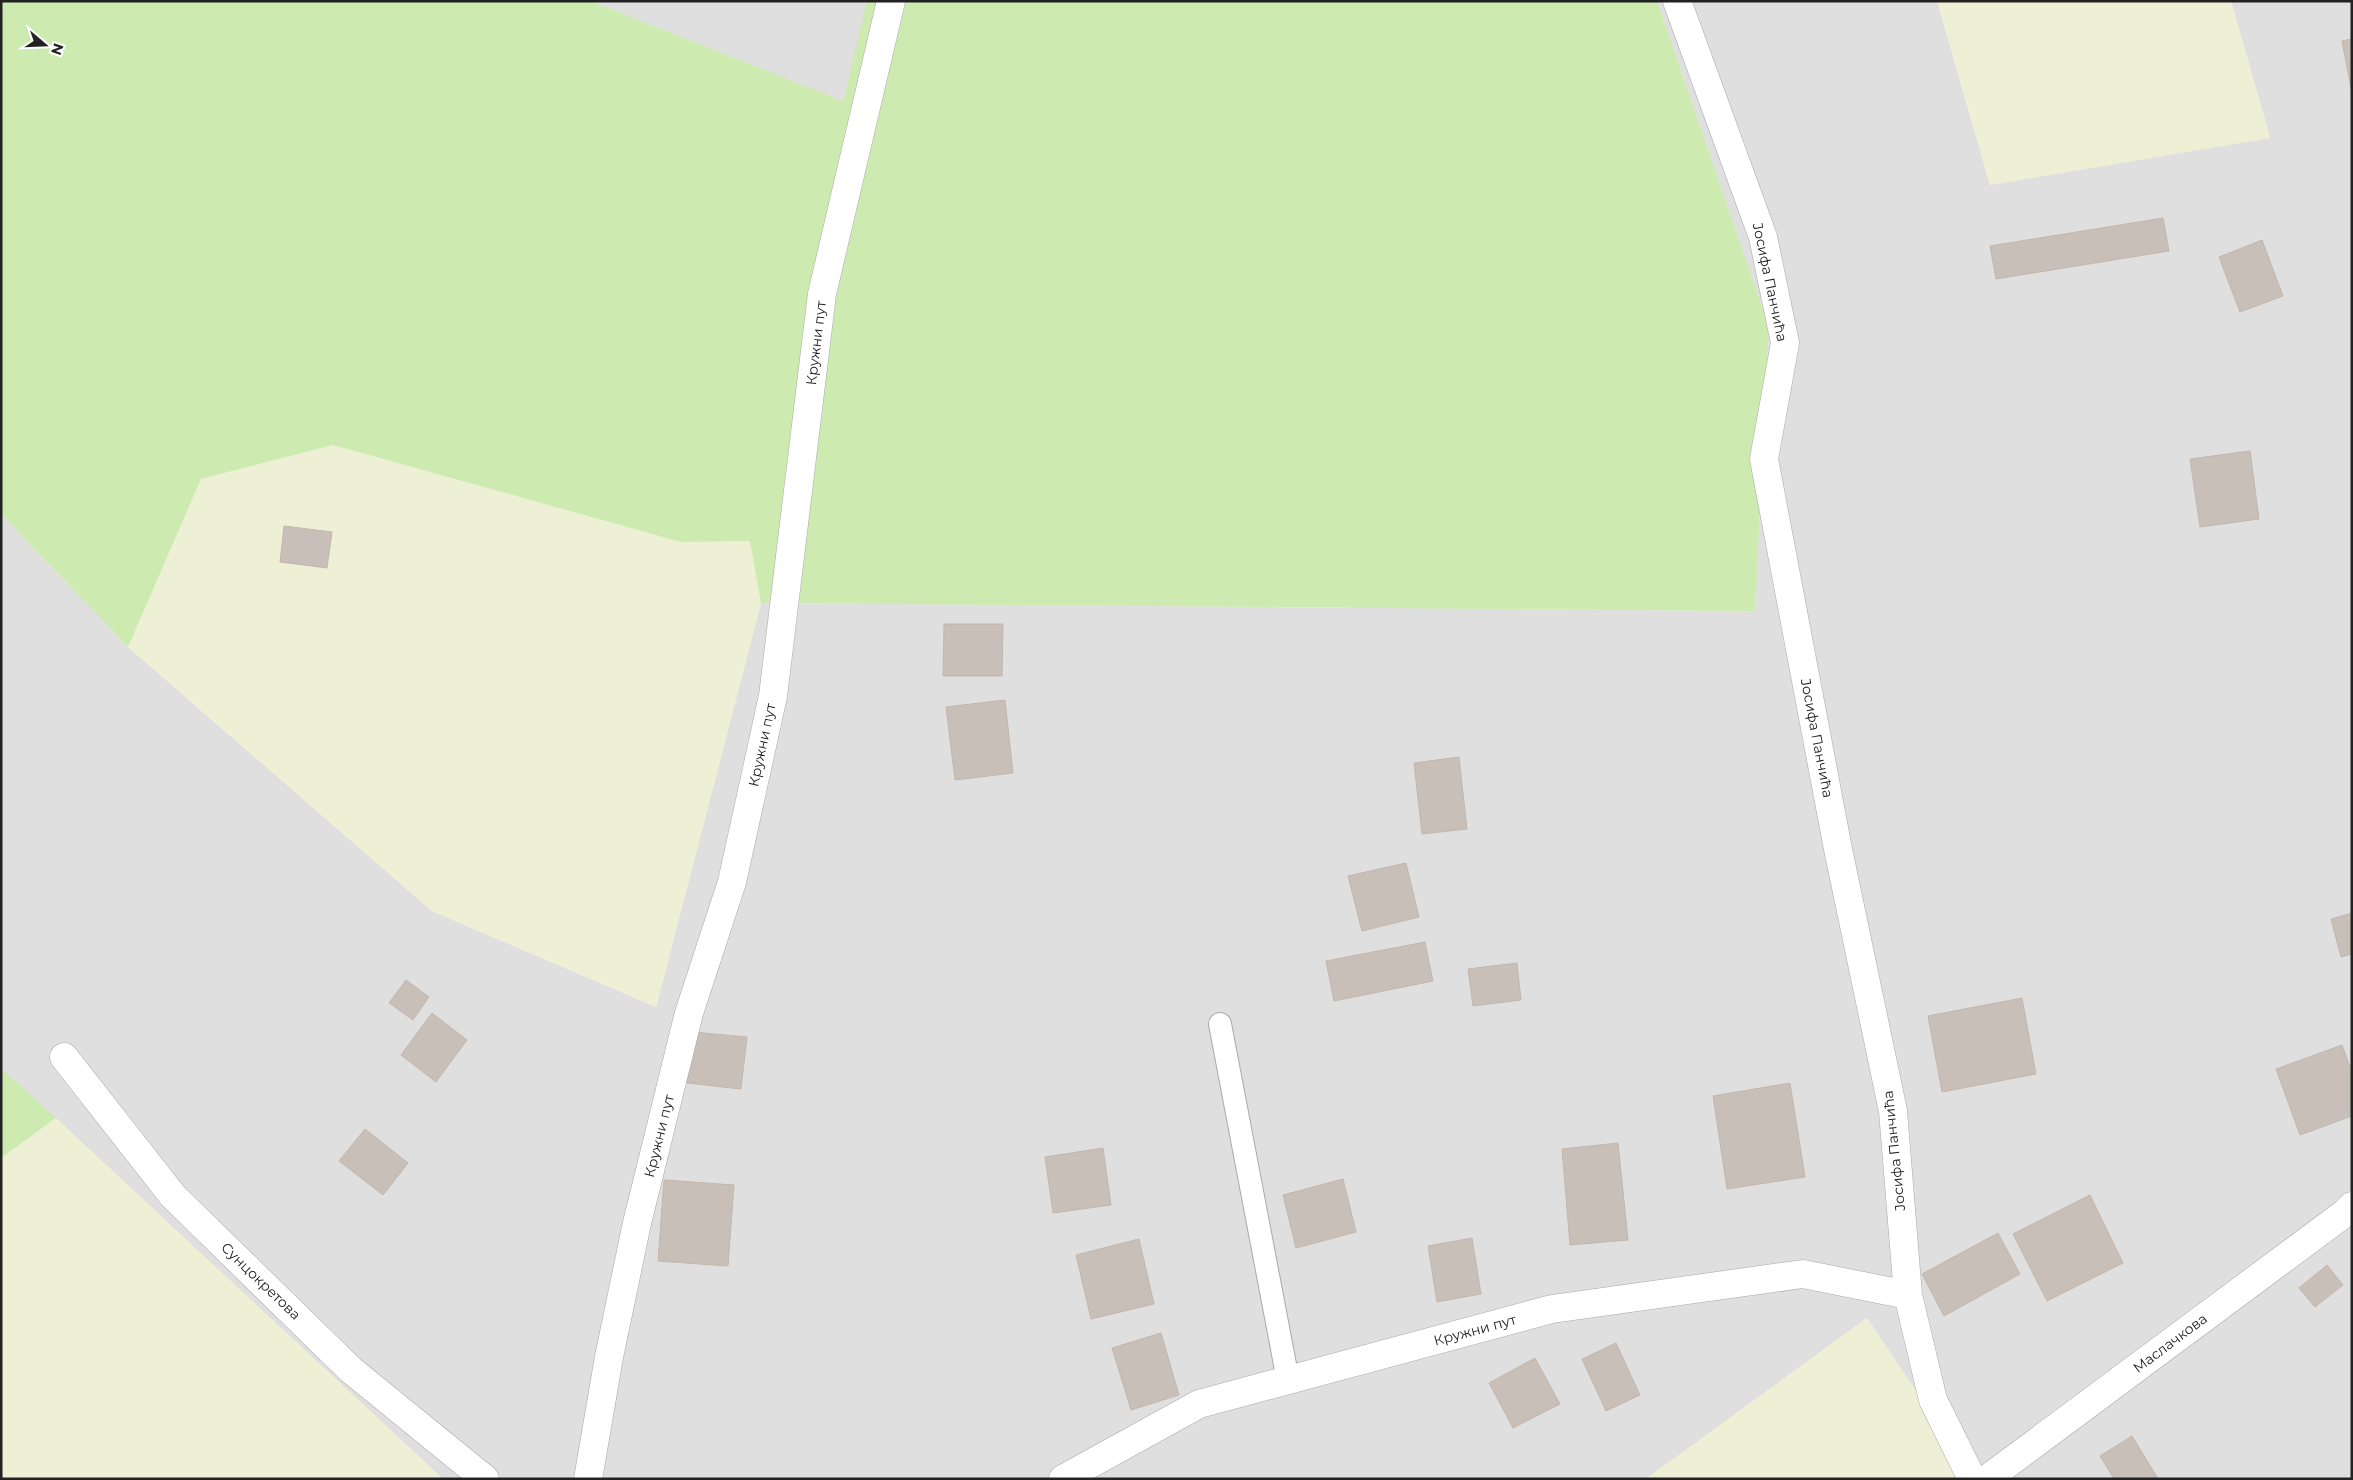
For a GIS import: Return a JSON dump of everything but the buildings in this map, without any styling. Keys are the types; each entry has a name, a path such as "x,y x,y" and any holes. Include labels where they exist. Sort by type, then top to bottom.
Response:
{"street":[{"name":"Кружни пут","path":"588,1479 609,1357 637,1223 689,1013 732,882 773,696 822,294 891,1"},
{"name":"Јосифа Панчића","path":"1677,1 1763,237 1785,343 1764,459 1838,849 1892,1111 1908,1295 1933,1400 1972,1479"},
{"name":"Сунцокретова","path":"64,1057 173,1196 351,1370 485,1479"},
{"name":"Маслачкова","path":"1987,1479 2345,1214 2352,1206"},
{"name":"Кружни пут","path":"1063,1479 1200,1404 1552,1309 1803,1274 1908,1295"}],"lane":[{"path":"1220,1024 1288,1380"}],"shaded area":[{"path":"591,1 867,1 844,102"},
{"path":"1657,1 1937,1 1990,185 2270,137 2231,1 2352,1 2352,1479 1975,1479 1867,1318 1646,1479 443,1479 1,1068 1,514 128,647 432,911 656,1007 761,603 1755,611 1769,327"}],"green space":[{"path":"1,1 591,1 843,101 867,1 1657,1 1769,327 1755,611 761,603 750,541 681,542 333,445 201,479 128,647 1,514"},
{"path":"1937,1 2231,1 2270,138 1990,185"},
{"path":"333,445 681,542 751,541 761,603 656,1007 432,911 128,647 201,479"},
{"path":"1,1068 56,1118 1,1158"},
{"path":"56,1118 443,1479 1,1479 1,1158"},
{"path":"1867,1318 1975,1479 1646,1479"}]}
